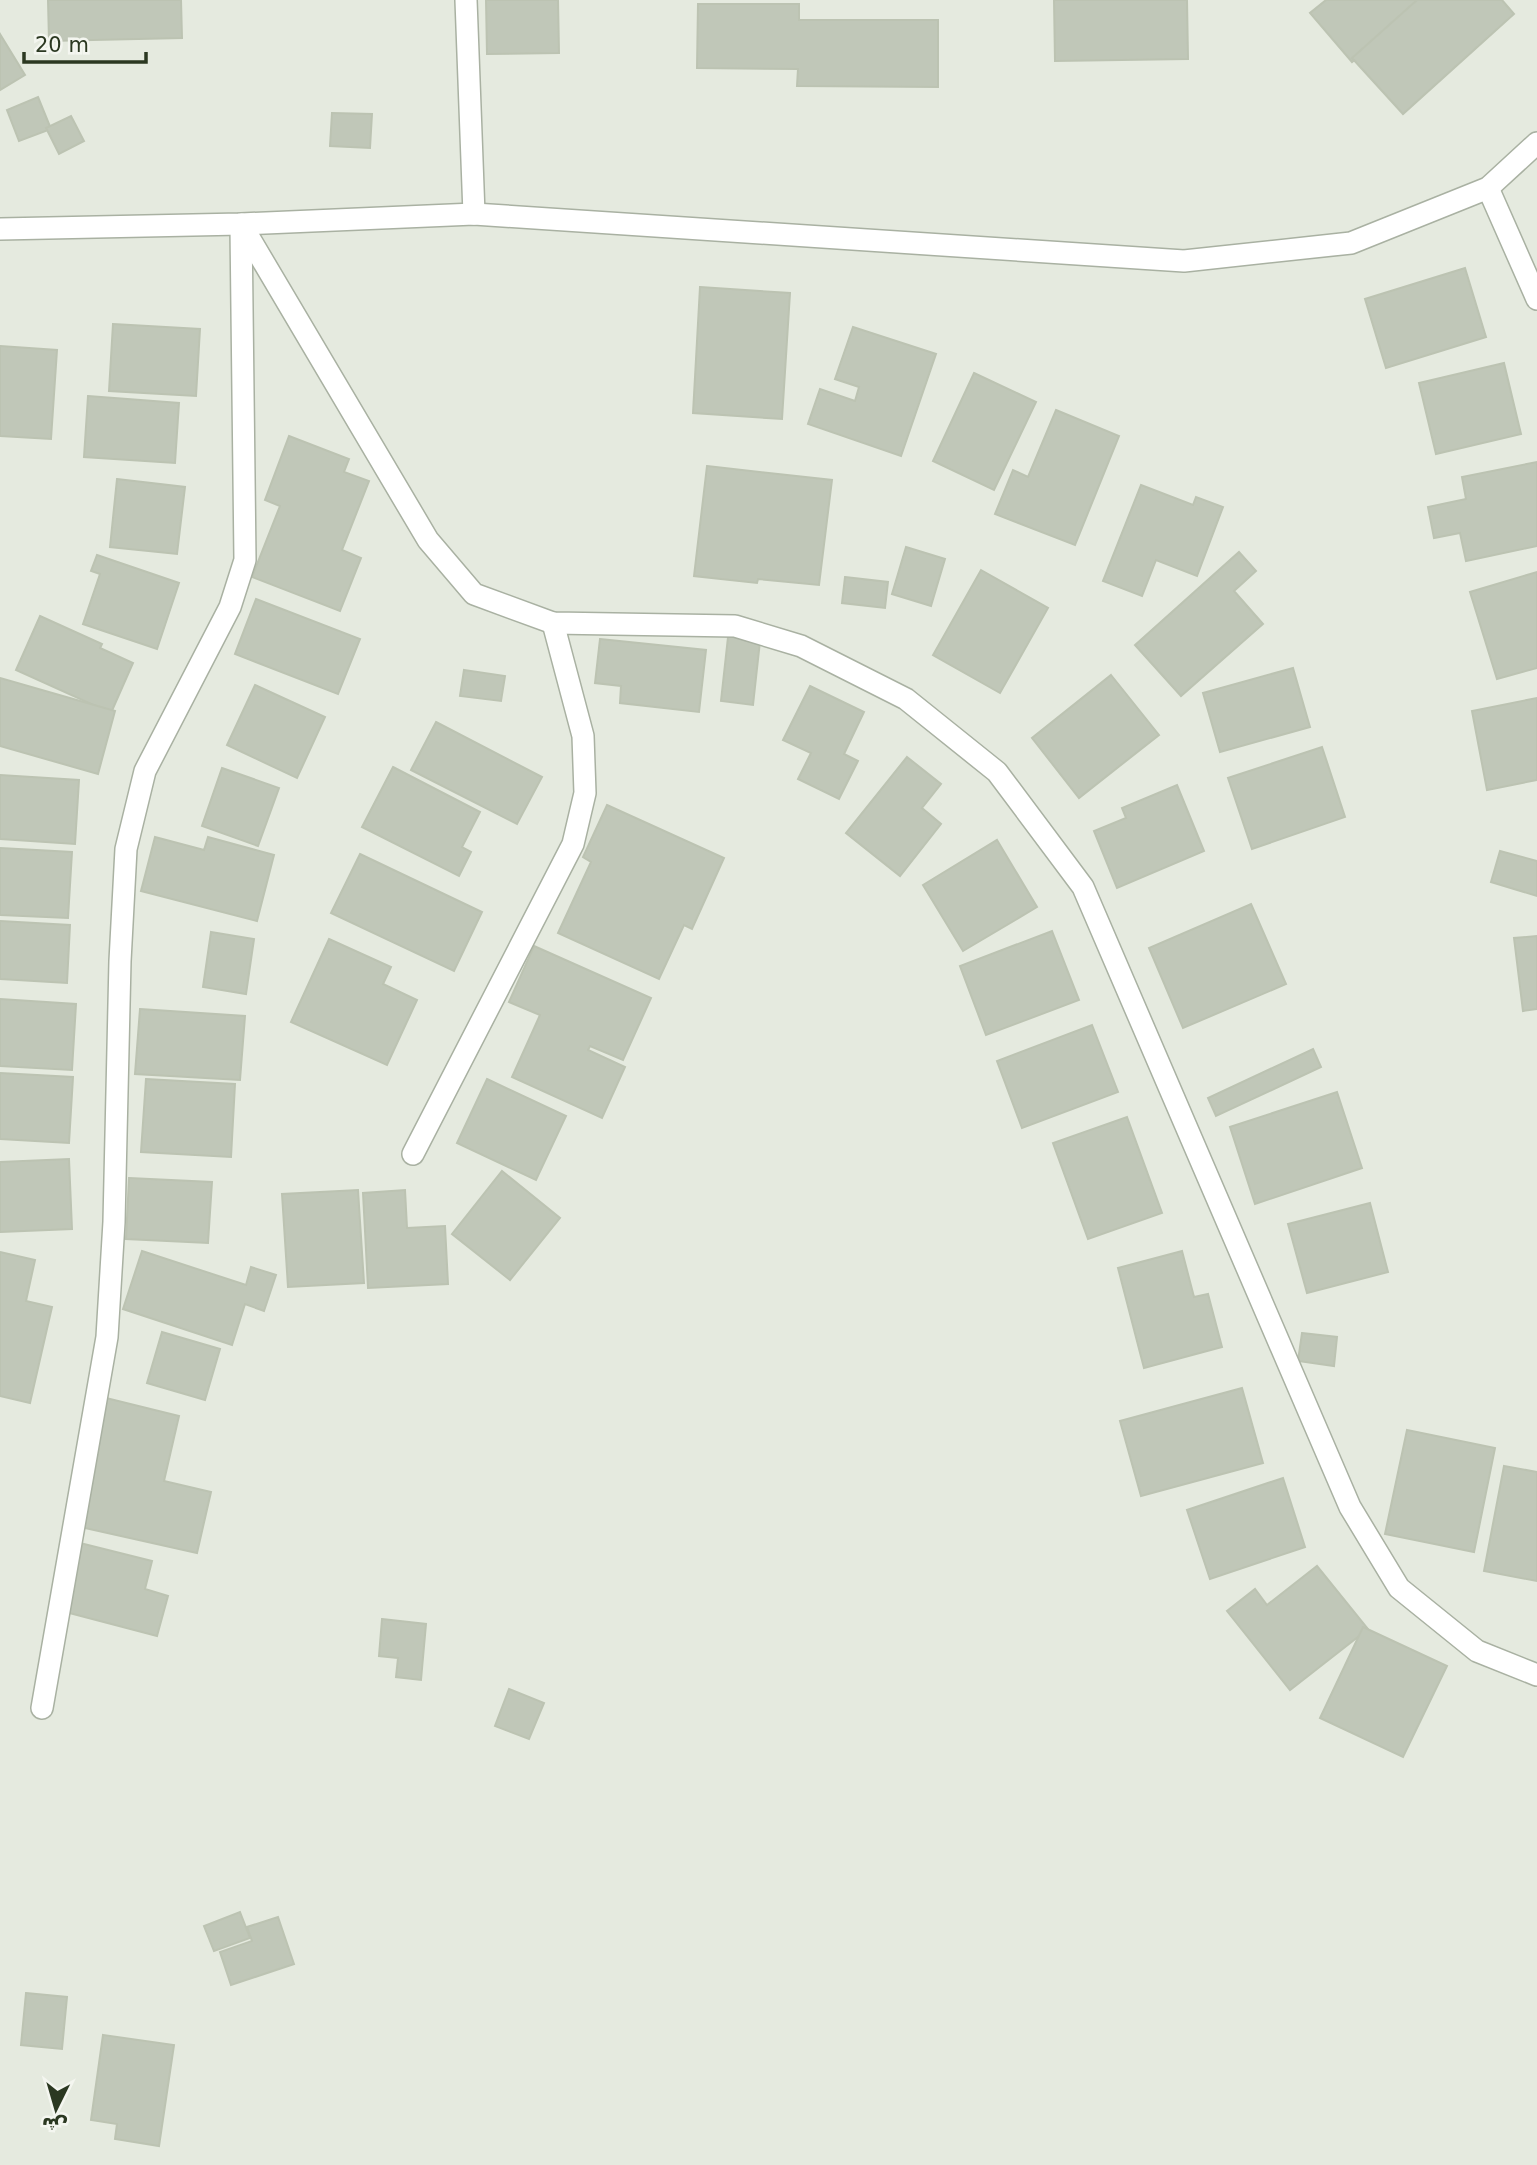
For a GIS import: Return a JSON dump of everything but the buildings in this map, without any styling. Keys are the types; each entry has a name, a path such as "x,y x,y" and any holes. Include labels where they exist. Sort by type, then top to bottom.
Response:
{"street":[{"path":"466,0 474,214"},
{"path":"0,229 241,224 474,214 1184,261 1351,243 1488,188 1537,143"},
{"path":"1488,188 1537,299"},
{"path":"241,224 428,540 474,594 553,623 735,625 801,646 906,699 997,772 1083,887 1350,1507 1399,1588 1477,1651 1537,1675"},
{"path":"42,1708 107,1337 114,1222 120,961 126,849 145,771 230,607 244,560 241,224"},
{"path":"413,1154 573,844 585,793 583,736 553,623"}]}
